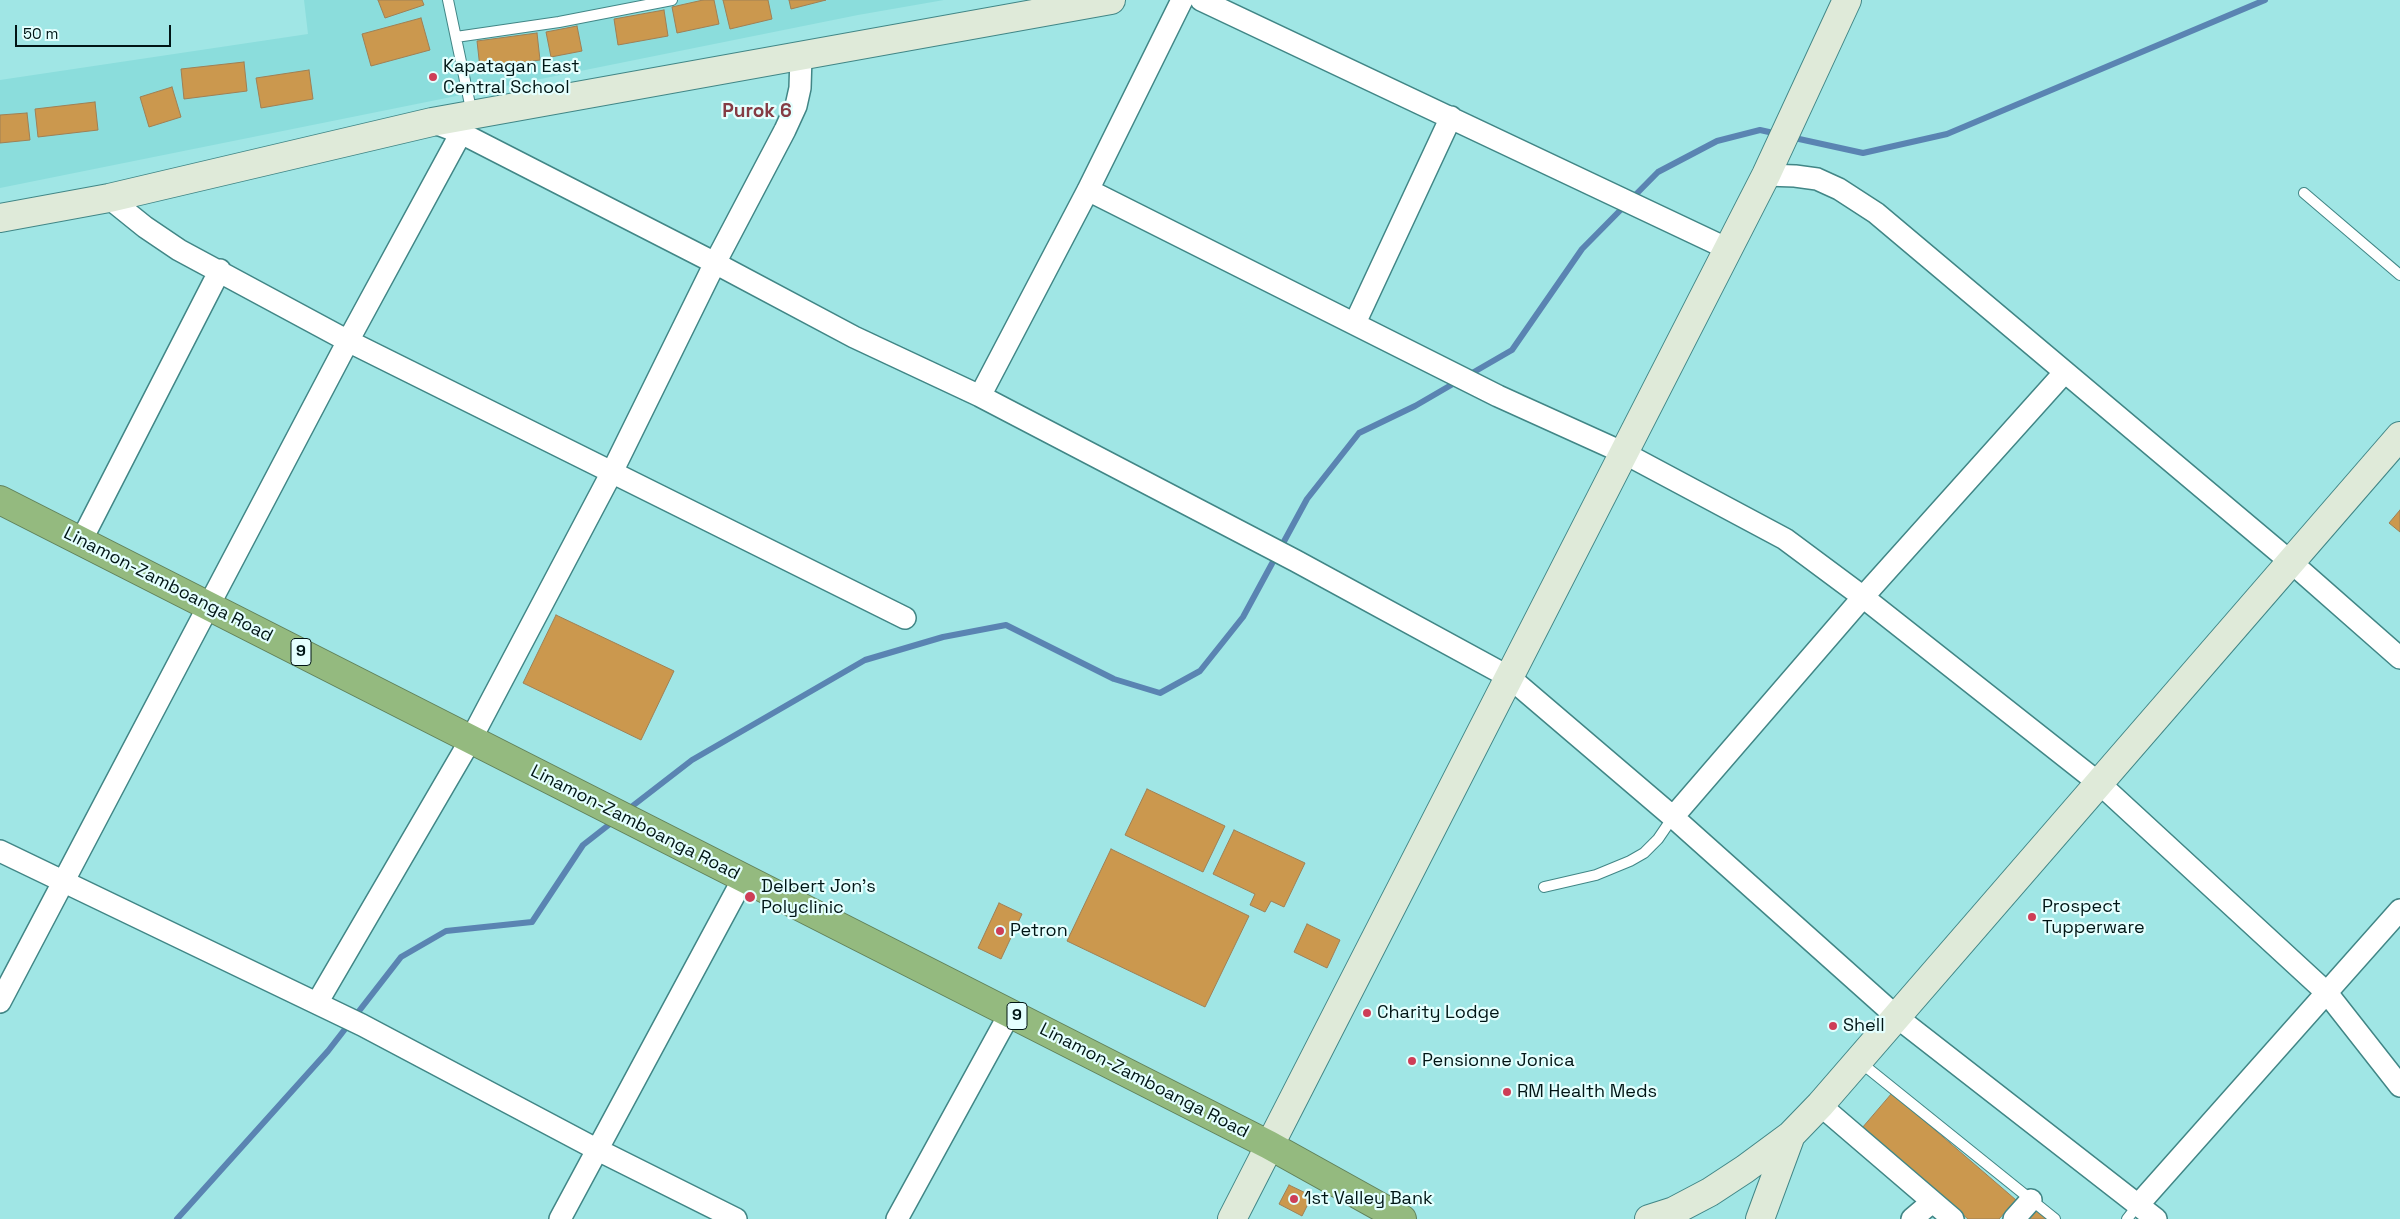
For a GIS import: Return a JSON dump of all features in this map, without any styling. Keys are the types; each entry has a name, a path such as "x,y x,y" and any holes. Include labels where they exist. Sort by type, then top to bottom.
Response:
{"highway":[{"name":"Linamon-Zamboanga Road","path":"0,500 472,739 743,879 1010,1012 1269,1145 1402,1219"}],"street":[{"path":"0,218 109,198 432,122 467,124 801,56 1074,4 1111,0"},
{"path":"980,396 1088,190 1182,0"},
{"path":"1201,0 1451,117 1603,192 1728,249"},
{"path":"1232,1219 1770,166 1847,0"},
{"path":"323,1006 472,739 612,472 715,263 796,106 800,88 801,56"},
{"path":"1355,323 1451,117"},
{"path":"467,124 715,263 854,337 980,396 1296,561 1509,677 1673,816 1898,1018 2133,1212 2156,1219"},
{"path":"0,1002 348,341 467,124"},
{"path":"1770,166 1795,176 1817,179 1839,189 1876,213 2292,563 2400,658"},
{"path":"1088,190 1498,396 1624,453 1785,540 1863,598 2100,784 2327,993 2400,1086"},
{"path":"109,198 145,227 180,250 348,341 905,618"},
{"path":"81,541 220,270"},
{"path":"1673,816 1863,598 2064,373"},
{"path":"1649,1219 1674,1211 1710,1192 1791,1135 1820,1105 1898,1018 2400,436"},
{"path":"0,851 362,1025 596,1149 736,1219"},
{"path":"560,1219 743,879"},
{"path":"2133,1212 2400,910"},
{"path":"897,1219 1010,1012"},
{"path":"1820,1105 1953,1219"},
{"path":"1760,1219 1791,1135"},
{"path":"2014,1219 2031,1200"},
{"path":"1912,1219 1932,1202"}],"lane":[{"path":"448,0 456,37 467,124"},
{"path":"456,37 559,22 672,0"},
{"path":"2304,193 2400,275"},
{"path":"1544,887 1596,875 1630,861 1644,853 1658,839 1673,816"},
{"path":"1860,1061 2055,1219"}],"shaded area":[{"path":"304,0 944,0 858,15 0,188 0,80 308,34"}],"building":[{"path":"378,0 422,0 424,5 385,18"},
{"path":"703,0 714,0 719,24 677,33 672,7"},
{"path":"723,0 768,0 772,19 730,29"},
{"path":"789,0 826,0 791,9"},
{"path":"664,10 668,36 618,45 614,19"},
{"path":"421,18 430,50 371,66 362,34"},
{"path":"577,26 582,51 551,57 546,32"},
{"path":"537,33 540,60 480,68 477,41"},
{"path":"244,62 247,91 184,99 181,69"},
{"path":"309,70 313,99 261,108 256,78"},
{"path":"172,87 181,117 149,127 140,97"},
{"path":"95,102 98,130 38,137 35,109"},
{"path":"27,113 30,140 0,143 0,115"},
{"path":"2400,510 2400,532 2389,523"},
{"path":"556,615 674,671 641,740 523,683"},
{"path":"1147,789 1225,826 1203,872 1125,835"},
{"path":"1234,830 1305,863 1284,907 1271,901 1265,912 1250,905 1255,894 1213,874"},
{"path":"1111,849 1249,916 1205,1007 1067,941"},
{"name":"Petron","path":"999,903 1022,914 1001,959 978,948"},
{"path":"1307,924 1340,940 1327,968 1294,952"},
{"path":"1892,1093 2016,1200 1999,1219 1968,1219 1862,1128"},
{"path":"1289,1185 1312,1196 1302,1216 1279,1204"},
{"path":"2035,1208 2047,1219 2025,1219"}],"waterway":[{"path":"1790,137 1863,153 1947,134 2265,0"},
{"path":"1467,376 1512,350 1582,249 1658,172 1717,141 1760,130 1778,134"},
{"path":"626,811 692,760 865,660 943,637 1006,625 1114,679 1160,693 1200,671 1243,617 1307,499 1359,433 1415,406 1458,381"},
{"path":"177,1219 328,1051 401,957 446,931 532,922 583,845 615,820"}],"place":[{"name":"Kapatagan East Central School","path":"433,77"},
{"name":"Delbert Jon's Polyclinic","path":"750,897"},
{"name":"Prospect Tupperware","path":"2032,917"},
{"name":"Petron","path":"1000,931"},
{"name":"Charity Lodge","path":"1367,1013"},
{"name":"Shell","path":"1833,1026"},
{"name":"Pensionne Jonica","path":"1412,1061"},
{"name":"RM Health Meds","path":"1507,1092"},
{"name":"1st Valley Bank","path":"1294,1199"}],"district":[{"name":"Purok 6","path":"757,112"}]}
